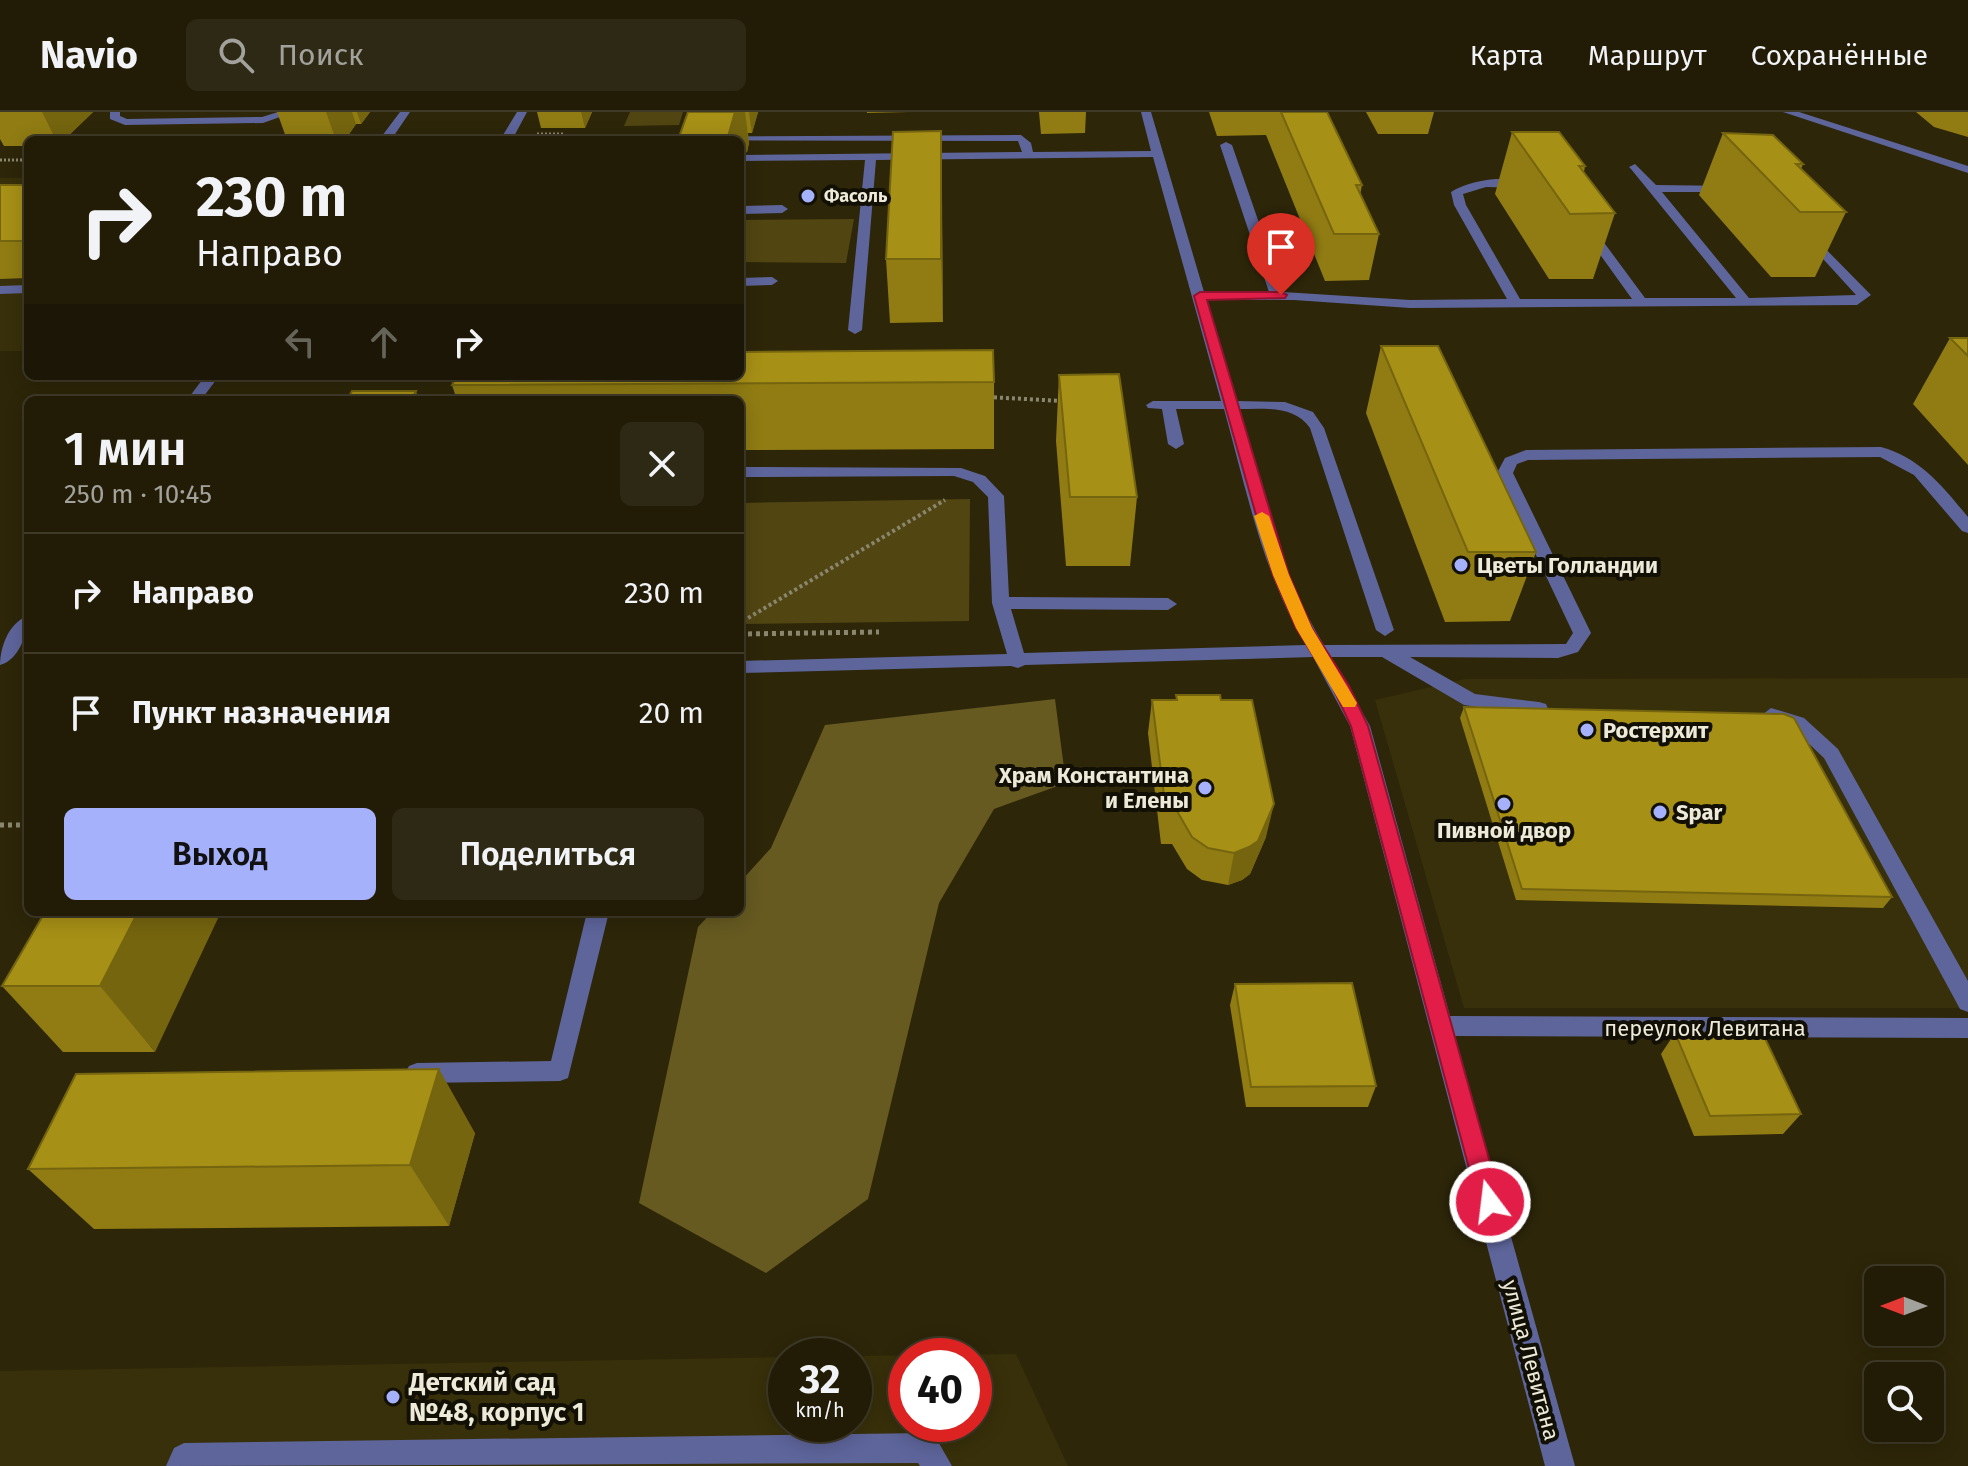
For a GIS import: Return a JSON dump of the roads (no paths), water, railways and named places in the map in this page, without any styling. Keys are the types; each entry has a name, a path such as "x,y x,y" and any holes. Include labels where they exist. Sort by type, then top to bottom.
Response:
{"street":[{"path":"115,112 114,117 125,122 263,120 289,112"},
{"path":"388,136 405,112"},
{"path":"508,136 522,112"},
{"name":"улица Левитана","path":"1146,112 1277,563 1304,628 1360,726 1560,1466"},
{"path":"1788,112 1968,170"},
{"path":"744,139 1021,138 1027,145 1028,154"},
{"path":"1226,145 1277,295"},
{"path":"744,158 1157,154"},
{"path":"855,330 871,157"},
{"path":"1635,167 1746,302"},
{"path":"1516,303 1460,205 1457,192 1485,184 1544,188"},
{"path":"1653,189 1741,188"},
{"path":"744,210 782,209"},
{"path":"1200,296 1277,295 1410,304 1857,301 1864,295 1793,219"},
{"path":"1582,221 1641,302"},
{"path":"744,282 772,281"},
{"path":"0,290 24,289"},
{"path":"1176,444 1161,405 1290,406 1314,421 1385,630"},
{"path":"744,667 1018,662 1318,651 1558,652 1572,648 1582,633 1505,473 1505,466 1517,457 1881,452 1905,460 1920,471 1968,528"},
{"path":"744,472 955,471 979,479 996,496 1001,603 1018,662"},
{"path":"1001,603 1168,604"},
{"path":"0,659 24,627"},
{"path":"1384,651 1471,700 1522,709 1552,710"},
{"path":"1750,714 1780,715 1805,726 1831,754 1968,1002"},
{"path":"390,1074 560,1071 597,916"},
{"name":"переулок Левитана","path":"1443,1026 1968,1028"},
{"path":"181,1466 184,1458 926,1448 937,1466"}],"place":[{"name":"Фасоль","path":"808,196"},
{"name":"Цветы Голландии","path":"1461,565"},
{"name":"Ростерхит","path":"1587,730"},
{"name":"Храм Константина и Елены","path":"1205,788"},
{"name":"Пивной двор","path":"1504,804"},
{"name":"Spar","path":"1660,812"},
{"name":"Детский сад №48, корпус 1","path":"393,1397"}]}
